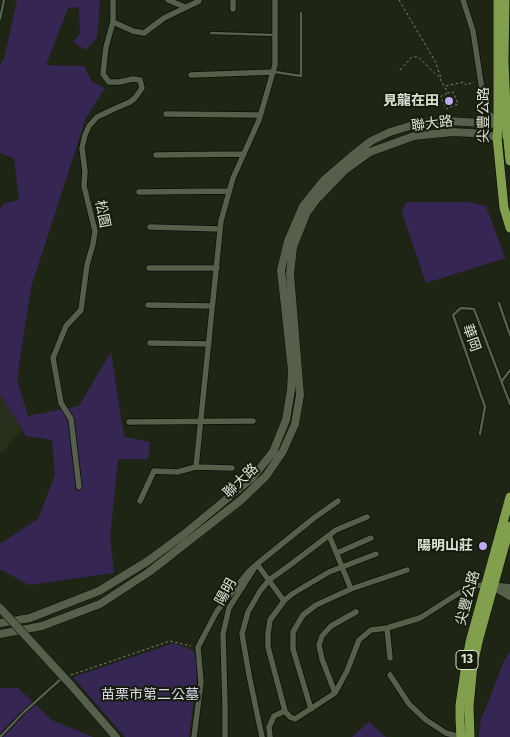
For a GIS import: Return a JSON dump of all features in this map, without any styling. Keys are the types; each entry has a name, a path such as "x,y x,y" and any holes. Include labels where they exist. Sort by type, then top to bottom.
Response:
{"main road":[{"name":"尖豐公路","path":"498,0 497,137 504,208 510,228"},
{"name":"尖豐公路","path":"505,0 504,61 510,161"},
{"name":"尖豐公路","path":"490,586 510,497"},
{"name":"尖豐公路","path":"465,736 460,720 460,705 470,642 510,526"}],"street":[{"name":"松園","path":"79,487 71,420 61,402 53,358 66,326 81,310 86,265 95,231 84,186 86,171 82,148 89,126 97,118 130,102 142,88 140,80 133,78 119,82 109,82 103,74 106,47 112,22 113,0"},
{"path":"168,0 185,7"},
{"path":"112,22 133,32 144,33 164,18 199,0"},
{"path":"233,0 233,10"},
{"path":"196,467 221,222 233,178 260,115 275,65 275,0"},
{"path":"463,0 473,31 485,108 498,124 508,131 497,137"},
{"path":"191,75 273,72"},
{"path":"166,114 260,115"},
{"name":"聯大路","path":"0,634 42,626 100,604 149,572 252,478 273,452 286,420 292,390 292,370 281,270 288,241 303,206 324,180 371,141 390,132 420,123 448,121 498,124"},
{"name":"聯大路","path":"0,623 30,618 98,591 186,538 242,500 266,476 283,451 295,424 300,395 290,274 293,247 307,212 316,200 346,170 370,152 414,136 452,132 497,137"},
{"path":"156,156 244,154"},
{"path":"139,192 229,191"},
{"path":"150,227 220,229"},
{"path":"149,268 216,268"},
{"path":"148,305 212,306"},
{"path":"150,343 208,344"},
{"path":"129,422 253,421"},
{"path":"140,501 154,471 177,472 196,467 232,468"},
{"name":"陽明","path":"225,737 223,634 229,608 257,564 338,501"},
{"name":"陽明","path":"262,737 248,675 242,634 248,612 269,580 336,530 367,517"},
{"path":"329,535 351,589"},
{"path":"337,553 372,538"},
{"path":"376,554 329,572 292,594 284,601 270,620 268,647 284,711 290,717 295,719 335,693 347,671 358,640 371,630 387,628 420,618 470,586 510,588"},
{"path":"194,737 201,682 198,647 217,611 249,571 257,564 284,601"},
{"path":"311,709 293,650 293,632 303,615 316,604 351,589 407,570"},
{"path":"490,586 510,596"},
{"path":"0,608 116,737"},
{"path":"335,693 322,659 319,645 322,636 331,626 356,612"},
{"path":"387,628 390,658"},
{"path":"390,675 409,704 426,720 446,733 465,736"},
{"path":"270,737 269,727 274,716 284,711"}],"lane":[{"path":"0,19 4,0"},
{"path":"273,72 301,76 301,13"},
{"path":"211,33 275,35"},
{"path":"499,303 510,335"},
{"name":"華岡","path":"480,434 485,407 453,315 462,308 474,309 510,404"},
{"path":"502,381 510,370"},
{"path":"0,737 23,713 63,677"}],"path":[{"path":"399,0 435,61 448,93"},
{"path":"400,70 412,57 418,57 442,81"},
{"path":"445,87 464,82 466,85 480,81"},
{"path":"453,92 458,104 446,109 441,96 448,93 453,92"},
{"path":"63,677 170,642 198,647"}],"shaded area":[{"path":"0,394 22,430 9,442 5,451 0,452"}],"green space":[{"path":"17,0 100,0 97,37 86,50 73,42 80,34 79,7 68,8 46,65 84,66 92,82 105,88 86,118 31,287 17,379 28,416 79,406 111,352 124,437 150,442 148,459 118,459 110,537 114,573 29,585 0,569 0,544 38,519 55,475 52,440 26,436 0,394 0,208 5,203 19,200 14,158 0,153 0,64 4,59"},
{"path":"406,202 468,202 486,206 505,258 426,283 402,213"},
{"name":"苗栗市第二公墓","path":"175,643 194,651 198,668 189,737 125,737 73,677"},
{"path":"510,651 510,737 479,737 481,718 503,663"},
{"path":"0,688 18,688 52,720 93,737 0,737"},
{"path":"369,722 386,737 352,737"}],"place":[{"name":"見龍在田","path":"449,101"},
{"name":"陽明山莊","path":"483,546"}]}
